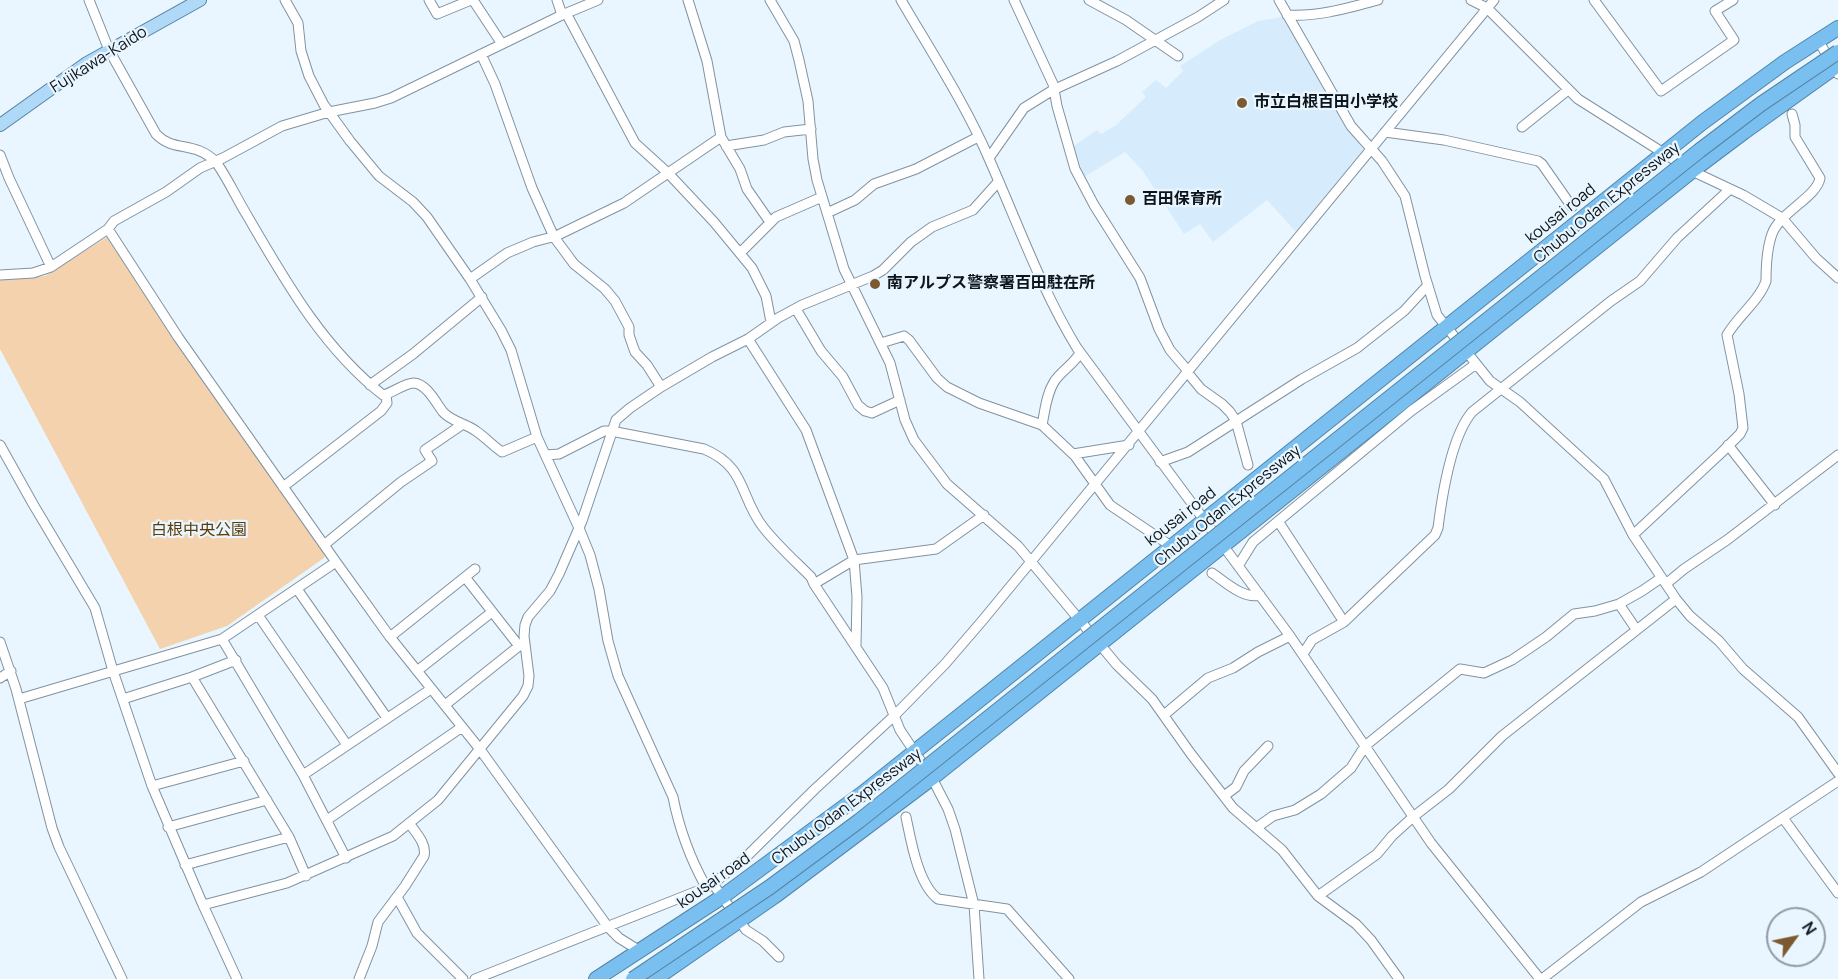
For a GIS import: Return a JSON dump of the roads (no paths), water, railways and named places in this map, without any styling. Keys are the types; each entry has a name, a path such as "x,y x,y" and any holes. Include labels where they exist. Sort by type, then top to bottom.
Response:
{"highway":[{"name":"kousai road","path":"596,979 722,897 915,753 1079,619 1447,328 1663,153 1745,91 1838,27"},
{"name":"Chubu Odan Expressway","path":"633,979 760,893 860,821 1699,151 1761,104 1838,52"},
{"path":"655,979 842,848 1224,547 1466,350 1692,171 1837,66"},
{"name":"Chubu Odan Expressway","path":"645,979 771,894 863,826 1701,156 1837,66"}],"main road":[{"name":"Fujikawa-Kaido","path":"0,125 87,63 200,0"}],"street":[{"path":"89,0 109,50 156,134 163,142 197,149 209,155 216,162 309,318 333,349 383,395 392,394 409,384 416,383 424,387 445,415 477,431 501,452 537,437"},
{"path":"285,0 298,23 300,51 309,76 329,112 379,176 413,202 427,217 482,297 511,350 537,437 579,528 599,589 608,641 618,676 673,797 698,872 722,897 746,930 764,941 779,957"},
{"path":"429,0 437,14 472,0 502,44"},
{"path":"557,0 635,143 668,173 740,253 760,281 766,296 771,322"},
{"path":"0,275 33,273 51,267 108,229 114,222 166,192 200,168 216,162 282,126 329,112 391,98 564,14 598,0"},
{"path":"688,0 707,61 721,137 740,169 747,189 770,222"},
{"path":"770,0 794,41 808,101 813,159 827,213 851,285 890,363 904,420 914,440 947,484 1010,538 1116,665 1137,683 1164,715 1233,808 1282,850 1318,896 1356,924 1371,940 1399,979"},
{"path":"901,0 990,158 1056,313 1080,353 1303,654 1413,817 1541,979 1641,902 1701,872 1838,781"},
{"path":"1015,0 1053,84 1075,169 1094,206 1140,278 1159,329 1170,350 1201,389 1222,404 1236,421 1248,465"},
{"path":"1089,0 1126,20 1178,56"},
{"path":"990,158 1024,108 1053,90 1117,62 1224,0"},
{"path":"1279,0 1351,126 1372,148 1405,196 1437,315 1490,381 1520,402 1604,479 1634,535 1676,599 1690,616 1719,641 1743,669 1798,717 1838,773"},
{"path":"1287,15 1302,16 1332,12 1378,0"},
{"path":"1472,0 1487,9 1578,99 1692,171 1743,195 1782,218 1816,258 1838,278"},
{"path":"475,979 709,886 744,860 815,789 894,716 945,664 1031,562 1494,0"},
{"path":"1594,0 1660,91 1734,40 1716,11 1733,0"},
{"path":"1818,40 1837,66"},
{"path":"482,54 532,188 554,237 574,264 605,289 615,301 629,327 629,335 635,352 647,365 661,387"},
{"path":"1521,127 1568,90"},
{"path":"1634,535 1740,434 1743,428 1739,394 1727,335 1763,288 1766,281 1772,233 1782,218 1814,189 1820,178 1795,137 1796,125 1792,114"},
{"path":"726,146 764,140 784,132 811,129"},
{"path":"1385,132 1444,140 1538,161 1572,207"},
{"path":"470,279 507,253 533,242 554,237 624,203 721,137"},
{"path":"827,213 855,200 874,184 916,169 978,137"},
{"path":"0,155 51,267"},
{"path":"202,905 287,884 306,876 393,836 438,800 523,696 528,686 529,676 522,646 525,625 528,617 550,591 579,528 604,461 616,420 661,387 748,339 771,322 883,270 911,242 932,227 973,210 999,181"},
{"path":"1303,654 1312,640 1344,622 1435,535 1446,475 1460,429 1472,412 1611,301 1640,281 1677,238 1729,190"},
{"path":"740,253 764,231 770,222 822,197"},
{"path":"108,229 178,338 390,637 479,748 608,927 640,951"},
{"path":"1160,462 1188,452 1302,379 1357,348 1404,311 1428,285"},
{"path":"370,385 413,354 482,297"},
{"path":"796,309 821,351 843,377 858,405 872,413 900,400"},
{"path":"881,344 904,336 937,378 947,387 979,403 1042,425 1073,454 1110,505 1172,546"},
{"path":"748,339 806,430 855,560 856,646"},
{"path":"1042,425 1055,381 1070,367 1080,353"},
{"path":"1238,566 1253,542 1411,411 1476,364"},
{"path":"284,487 381,411 387,403 386,395"},
{"path":"324,545 401,482 432,461 425,450 463,424"},
{"path":"546,455 559,454 604,431 611,431 704,449 718,455 729,465 738,477 753,513 763,528 811,577 856,646 883,688 894,716 932,778 955,829 974,905 979,979"},
{"path":"0,445 95,608 113,671 152,786 202,905 237,979"},
{"path":"1073,454 1129,445"},
{"path":"1728,445 1774,505"},
{"path":"1256,828 1274,816 1295,810 1321,794 1351,768 1365,746 1460,669 1484,673 1512,660 1574,614 1619,604 1664,581 1774,505 1838,455"},
{"path":"814,584 855,560 936,549 984,515"},
{"path":"1278,521 1344,622"},
{"path":"19,699 222,639 336,562"},
{"path":"390,637 475,569"},
{"path":"1212,573 1238,591 1255,597 1260,595"},
{"path":"465,577 522,646"},
{"path":"297,589 387,718"},
{"path":"1318,896 1377,854 1392,836 1449,789 1502,736 1676,599"},
{"path":"1619,604 1636,629"},
{"path":"417,671 492,612"},
{"path":"258,615 348,745"},
{"path":"1164,715 1208,678 1233,668 1290,636"},
{"path":"222,639 303,775 346,858"},
{"path":"0,642 19,699 59,847 122,979"},
{"path":"445,705 522,646"},
{"path":"123,699 236,660"},
{"path":"0,678 10,671"},
{"path":"192,677 289,837 306,876"},
{"path":"303,775 431,689"},
{"path":"327,820 462,727"},
{"path":"1224,796 1236,787 1244,771 1268,746"},
{"path":"152,786 243,761"},
{"path":"168,827 267,800"},
{"path":"906,817 914,852 930,893 938,899 1007,909 1069,979"},
{"path":"1783,818 1838,893"},
{"path":"358,979 372,946 378,922 424,856 423,843 409,823"},
{"path":"185,865 289,837"},
{"path":"397,897 417,933 463,979"}],"place":[{"name":"市立白根百田小学校","path":"1242,103"},
{"name":"百田保育所","path":"1130,200"},
{"name":"南アルプス警察署百田駐在所","path":"875,284"}],"park label":[{"name":"白根中央公園","path":"199,531"}]}
